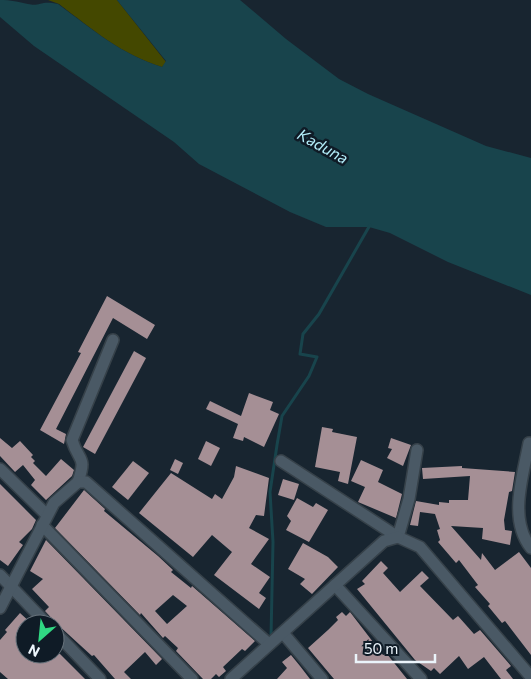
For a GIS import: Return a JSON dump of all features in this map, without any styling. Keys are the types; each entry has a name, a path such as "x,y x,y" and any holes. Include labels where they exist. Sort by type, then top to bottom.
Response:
{"street":[{"path":"0,608 54,503 78,482 83,460 72,440 112,340"},
{"path":"529,443 519,501 518,522 525,540 531,548"},
{"path":"398,536 409,499 417,450"},
{"path":"281,461 398,536 420,547 531,678"},
{"path":"0,469 44,520 192,679"},
{"path":"78,482 86,482 269,644"},
{"path":"231,679 384,541 398,536"},
{"path":"0,575 37,614"},
{"path":"335,585 421,679"},
{"path":"283,633 322,679"},
{"path":"65,642 100,679"}],"shaded area":[{"path":"48,0 117,0 166,62 162,67 134,56 96,32 59,4"}],"water":[{"name":"Kaduna","path":"0,0 32,5 58,4 120,48 147,62 162,67 166,61 117,0 240,0 286,39 339,79 368,94 486,146 531,158 531,295 448,262 390,233 369,227 326,227 290,212 199,164 174,142 34,46 0,17"}],"building":[{"path":"107,296 155,325 147,339 113,318 56,429 66,434 64,444 40,430 81,353 78,352"},
{"path":"134,351 146,358 95,454 83,447"},
{"path":"249,393 273,402 270,410 279,414 264,447 244,437 243,441 233,438 238,424 206,409 210,401 241,416"},
{"path":"322,427 333,429 332,432 357,437 348,484 338,481 340,472 315,467"},
{"path":"0,438 12,448 20,441 33,455 31,457 35,461 33,463 46,476 61,459 74,470 72,476 46,500 31,485 35,480 23,465 15,472 0,456"},
{"path":"391,438 411,445 403,466 387,458 392,449 388,448"},
{"path":"206,441 220,448 211,466 198,459"},
{"path":"175,459 183,463 178,474 170,470"},
{"path":"361,460 383,470 378,482 402,494 396,518 358,502 365,487 351,481"},
{"path":"133,461 149,473 128,500 112,487"},
{"path":"236,466 269,478 264,516 256,515 249,528 269,539 251,564 270,577 259,593 266,598 259,609 214,575 232,552 212,535 193,557 139,513 171,473 212,499 215,494 222,499 234,477"},
{"path":"462,466 462,468 515,472 504,520 505,530 512,531 510,545 482,539 483,528 451,526 481,560 482,553 495,570 519,552 531,568 531,655 505,621 502,623 488,606 490,604 475,587 478,585 459,560 456,563 438,542 440,540 437,530 440,529 435,514 420,512 418,526 410,525 416,501 439,505 439,502 449,503 449,500 468,500 470,476 423,479 422,468"},
{"path":"283,479 299,484 294,500 278,495"},
{"path":"0,484 36,520 32,529 19,542 23,545 8,566 0,560"},
{"path":"84,490 105,509 104,511 173,570 171,572 191,588 192,586 255,641 245,651 242,649 223,667 226,671 219,677 216,674 211,679 203,679 176,651 178,648 165,636 163,638 141,613 140,615 55,528","holes":["173,595 187,606 167,624 155,611"]},
{"path":"297,498 313,507 316,503 328,510 309,542 286,530 291,521 287,516"},
{"path":"46,540 162,659 156,665 145,652 124,672 131,679 115,679 94,655 92,656 65,631 65,614 48,614 45,611 49,607 32,589 43,579 30,571"},
{"path":"303,543 328,557 338,567 312,594 300,584 305,579 288,569"},
{"path":"381,561 388,568 383,573 400,592 422,571 429,578 420,586 453,620 458,616 474,634 480,630 511,666 506,670 513,679 501,679 484,657 468,669 459,656 440,674 434,668 431,671 415,660 357,589 365,584 362,581"},
{"path":"342,612 346,616 350,612 383,655 387,654 407,679 334,679 308,648 338,620 336,617"},
{"path":"15,619 15,664 65,664 65,659 85,679 8,679 0,672 0,640 7,632 5,630"},
{"path":"291,655 310,679 277,679 287,668 282,662"}],"waterway":[{"path":"271,637 273,542 270,492 282,416 309,376 317,357 300,354 303,334 319,314 370,225"}]}
